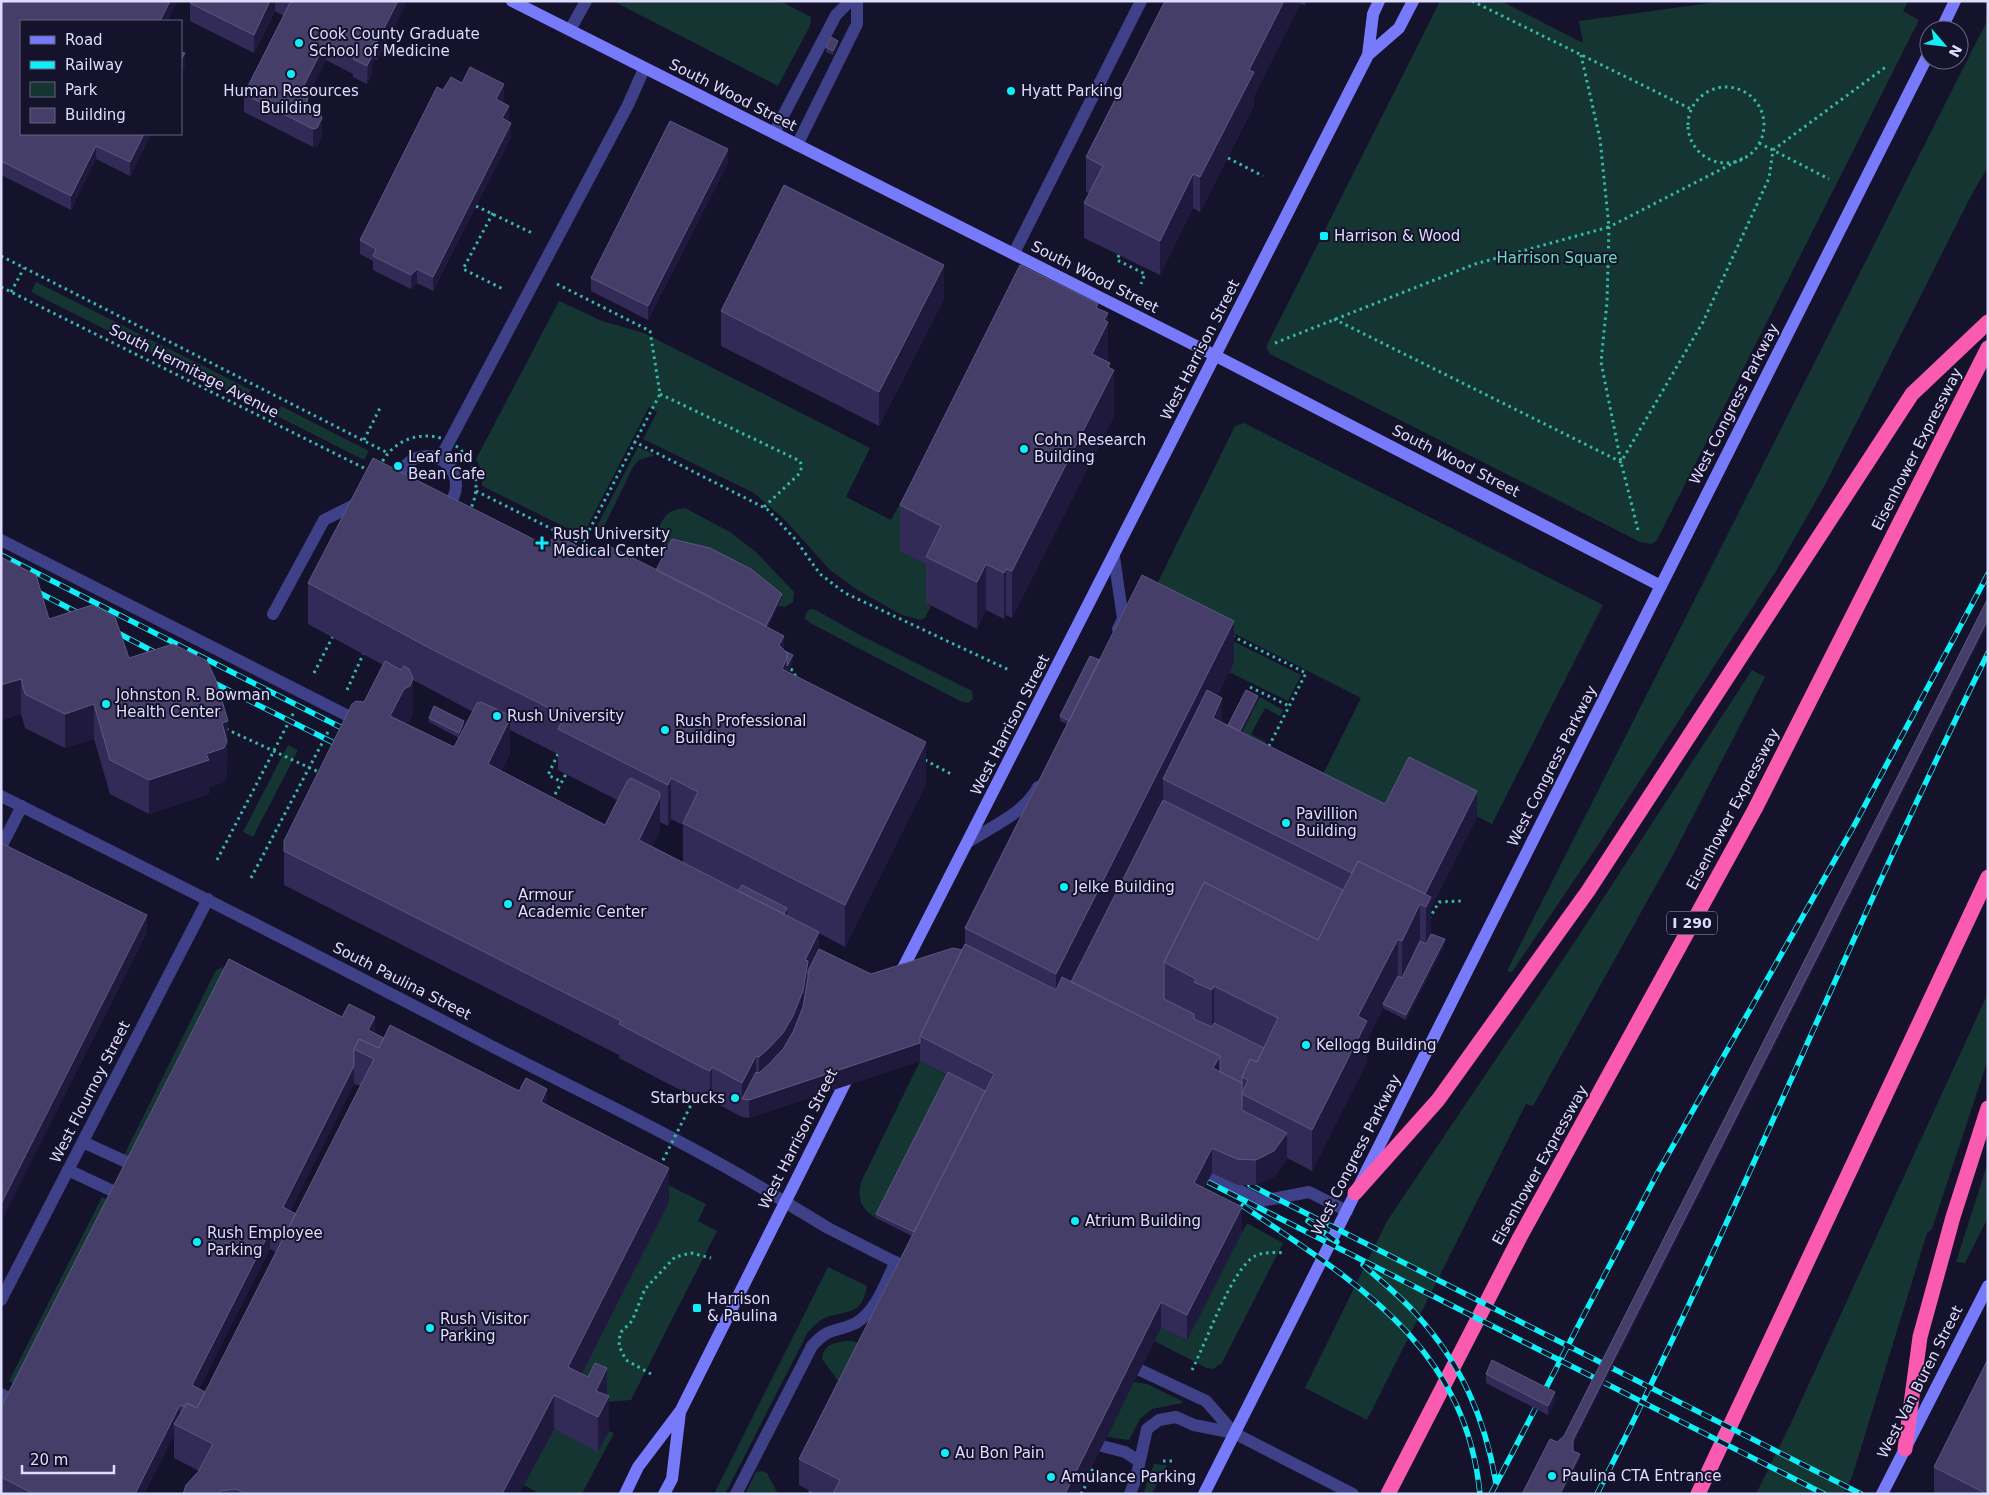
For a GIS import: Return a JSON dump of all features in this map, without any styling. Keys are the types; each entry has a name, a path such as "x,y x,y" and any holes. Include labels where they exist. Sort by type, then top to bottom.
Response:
{"highway":[{"path":"1356,1193 1438,1100 1588,891 1912,394 1988,322"},
{"name":"Eisenhower Expressway","path":"1388,1494 1520,1237 1755,809 1988,348"},
{"path":"1698,1494 1988,877"},
{"path":"1905,1449 1920,1337 1953,1217 1988,1108"}],"street":[{"name":"South Wood Street","path":"512,1 644,69 1014,253 1661,586"},
{"path":"570,30 586,1"},
{"path":"774,133 836,15 850,1"},
{"path":"797,145 857,24 857,1"},
{"path":"1014,253 1142,1"},
{"name":"West Harrison Street","path":"892,990 1114,557 1368,54 1373,14 1380,1"},
{"name":"West Harrison Street","path":"1368,54 1399,28 1413,1"},
{"path":"1946,20 1955,1"},
{"path":"440,459 628,105 644,69"},
{"name":"West Congress Parkway","path":"1204,1494 1920,70"},
{"path":"430,457 440,459 447,464 455,478 455,493 445,509 428,514 410,509 399,493 398,484 401,474 413,460 430,457"},
{"path":"384,490 398,484"},
{"path":"273,614 324,520 368,498"},
{"path":"445,509 458,516"},
{"path":"1,540 371,727"},
{"path":"1110,645 1123,619 1114,557"},
{"path":"968,842 1012,814 1032,798 1046,772"},
{"name":"South Paulina Street","path":"1,796 208,899 653,1129 751,1182 828,1228 908,1269"},
{"path":"1,847 22,806"},
{"name":"West Flournoy Street","path":"1,1300 208,899"},
{"name":"West Harrison Street","path":"625,1494 638,1467 681,1410 856,1060"},
{"path":"83,1142 133,1165"},
{"path":"68,1170 119,1194"},
{"path":"1211,1176 1261,1201 1309,1192 1346,1211"},
{"path":"736,1494 812,1346 826,1332 860,1327 896,1262"},
{"name":"West Van Buren Street","path":"1882,1494 1988,1286"},
{"path":"1140,1370 1206,1401 1234,1433"},
{"path":"1,1394 14,1401"},
{"name":"West Harrison Street","path":"664,1494 672,1479 681,1410"},
{"path":"1130,1494 1147,1429 1159,1420 1176,1417 1194,1425 1234,1433 1353,1494"},
{"path":"1102,1446 1112,1447 1125,1452 1140,1461"}],"path":[{"path":"1472,1 1691,109"},
{"path":"1581,55 1600,139 1609,227 1607,302 1601,362 1621,462 1638,530"},
{"path":"1621,462 1703,322 1769,178 1773,150 1887,66"},
{"path":"1719,87 1731,87 1742,90 1753,98 1760,107 1764,119 1759,143 1747,156 1736,162 1724,163 1712,160 1701,154 1693,145 1688,133 1687,121 1691,109 1698,98 1707,91 1719,87"},
{"path":"1759,143 1828,179"},
{"path":"1274,343 1475,264 1609,227 1747,156"},
{"path":"1228,158 1262,176"},
{"path":"476,206 535,234"},
{"path":"493,214 463,270 525,300"},
{"path":"1119,255 1117,260 1145,274 1141,284"},
{"path":"1,256 388,453"},
{"path":"11,292 24,268"},
{"path":"539,275 650,331 660,394 582,544"},
{"name":"South Hermitage Avenue","path":"1,287 376,475"},
{"path":"1334,319 1621,462"},
{"path":"660,394 800,461 802,467 798,475 764,507"},
{"path":"364,440 380,408"},
{"path":"432,435 449,441 463,451 471,463 476,491 472,506 464,519 442,534 424,536 406,533 391,523 384,514 376,488 376,475 388,453 403,441 417,436 432,435"},
{"path":"635,442 764,507 795,539 820,574 845,593 1009,670"},
{"path":"476,491 595,551 601,567"},
{"path":"387,531 391,523"},
{"path":"420,544 424,536"},
{"path":"217,860 336,629"},
{"path":"1226,633 1306,673 1264,756"},
{"path":"251,878 338,710 368,646"},
{"path":"777,662 794,671 799,687"},
{"path":"1250,687 1289,706"},
{"path":"219,726 323,774"},
{"path":"558,754 548,775 562,782"},
{"path":"924,760 951,774"},
{"path":"549,806 566,774"},
{"path":"1426,918 1430,920 1439,902 1461,900"},
{"path":"656,1174 695,1097"},
{"path":"651,1374 626,1360 619,1346 620,1333 632,1321 644,1289 675,1257 691,1253 711,1258"},
{"path":"1192,1370 1228,1293 1241,1270 1254,1256 1285,1253"},
{"path":"1081,1494 1093,1472 1091,1468"}],"green space":[{"path":"613,1 780,1 811,17 810,26 778,86"},
{"name":"Harrison Square","path":"1440,1 1501,1 1583,43 1579,21 1724,1 1908,1 1903,11 1919,20 1657,540 1652,544 1640,542 1270,354 1266,347"},
{"path":"1988,19 1988,167 1973,192 1825,485 1776,571 1598,845 1512,972 1507,971 1962,70 1969,70 1969,57"},
{"path":"36,282 251,390 246,400 31,292"},
{"path":"559,301 602,321 644,333 870,448 846,497 891,520 917,472 941,572 926,603 931,606 925,618 920,620 902,615 856,589 830,570 784,519 754,493 643,439 657,412 649,407 587,527 582,525 577,533 482,486 482,472 476,459"},
{"path":"281,406 369,451 364,460 275,415"},
{"path":"1244,423 1603,605 1492,824 1409,782 1385,830 1313,794 1361,698 1153,592 1235,426"},
{"path":"638,447 655,455 639,460 633,467 599,537 597,526"},
{"path":"685,508 730,532 756,552 794,592 793,602 785,607 778,606 664,545 659,527 666,515"},
{"path":"1151,600 1301,675 1288,701 1229,672"},
{"path":"810,609 816,610 856,633 972,691 973,699 968,703 960,701 812,624 805,619 806,613"},
{"path":"1752,670 1765,677 1673,855 1533,1106 1526,1104 1367,1420 1305,1388 1387,1221 1572,946"},
{"path":"1260,697 1283,710 1280,716 1265,708 1251,734 1266,742 1262,750 1239,738"},
{"path":"288,745 298,750 253,837 243,832"},
{"path":"231,964 136,1161 124,1155 216,970"},
{"path":"1988,993 1988,1059 1932,1229 1927,1233 1852,1477 1843,1494 1756,1494 1791,1423"},
{"path":"920,1061 948,1076 876,1218 861,1203 861,1182"},
{"path":"570,1136 706,1204 698,1221 717,1231 631,1400 607,1402 568,1401"},
{"path":"1988,1162 1988,1217 1965,1263 1956,1262"},
{"path":"102,1197 114,1203 21,1387 9,1381"},
{"path":"1247,1223 1283,1243 1222,1363 1213,1369 1207,1368 1154,1341 1161,1328 1187,1340"},
{"path":"828,1267 867,1286 862,1302 853,1310 824,1318 808,1332 725,1494 714,1494"},
{"path":"854,1341 861,1346 839,1382 822,1359 829,1345"},
{"path":"1134,1382 1147,1384 1182,1401 1182,1403 1152,1409 1140,1419 1129,1440 1107,1437"},
{"path":"554,1429 598,1451 609,1431 614,1433 582,1494 540,1494 524,1485"},
{"path":"1154,1464 1167,1465 1152,1494 1143,1494"},
{"path":"756,1472 767,1473 778,1494 745,1494"}],"building":[{"path":"1,1 170,1 160,20 20,20 20,135 144,135 130,162 96,146 71,196 1,161"},
{"path":"191,1 270,1 254,35 190,3"},
{"path":"291,1 398,1 377,42 374,41 368,54 372,56 367,66 353,59 355,56 326,42 300,93 308,97 306,106 320,113 322,118 317,128 313,129 244,94"},
{"path":"1165,1 1284,1 1249,70 1254,72 1200,177 1193,174 1160,241 1084,203 1103,166 1086,157"},
{"path":"831,37 838,41 833,51 826,47"},
{"path":"470,67 504,84 496,99 509,106 502,118 511,123 433,277 417,269 411,275 373,256 376,249 360,240 437,87 443,90 451,77 462,83"},
{"path":"670,121 728,149 648,306 591,278"},
{"path":"784,185 944,265 879,392 721,311"},
{"name":"Cohn Research Building","path":"1020,265 1098,304 1096,308 1108,313 1104,320 1108,322 1092,354 1110,363 1108,367 1114,370 1012,571 1006,569 1004,573 986,564 977,582 926,557 941,526 900,505"},
{"name":"Rush Professional Building","path":"373,458 547,546 549,541 558,536 602,559 609,546 697,590 784,636 779,645 787,653 782,669 926,742 845,905 683,823 698,792 671,778 668,785 558,729 565,716 439,653 308,583"},
{"path":"672,539 710,548 751,569 782,594 766,626 656,570"},
{"name":"Johnston R. Bowman Health Center","path":"1,557 36,575 49,619 92,605 115,617 129,658 173,644 207,661 216,680 228,721 222,723 227,741 224,748 206,754 209,760 149,780 110,760 94,704 65,714 25,694 21,679 1,685"},
{"name":"Jelke Building","path":"1142,575 1234,621 1056,974 965,928"},
{"path":"1988,598 1988,619 1573,1440 1573,1451 1580,1454 1560,1494 1522,1494 1550,1439 1557,1442 1564,1436"},
{"path":"785,651 793,655 787,666 787,653"},
{"path":"1090,656 1100,660 1069,721 1060,716"},
{"name":"Armour Academic Center","path":"385,661 401,670 404,666 409,669 413,679 410,686 404,689 390,716 454,747 477,703 481,702 509,715 510,719 488,764 605,825 628,780 631,778 659,792 660,797 639,840 819,932 805,960 808,961 803,991 793,1016 783,1033 759,1057 756,1056 742,1083 712,1067 710,1071 703,1068 619,1024 621,1021 284,851 284,841 352,704 356,701 364,702"},
{"name":"Pavillion Building","path":"1207,690 1222,698 1213,718 1385,804 1409,757 1477,791 1425,894 1358,861 1352,873 1163,779"},
{"path":"1246,690 1258,696 1240,731 1228,725"},
{"path":"434,706 464,721 459,733 429,718"},
{"path":"1163,800 1343,890 1318,940 1204,882 1164,962 1164,999 1194,1014 1194,1019 1212,1027 1214,1023 1264,1048 1257,1062 1250,1059 1242,1077 1242,1083 1220,1072 1220,1056 1071,982"},
{"path":"1,843 147,915 1,1204"},
{"name":"Kellogg Building","path":"1358,861 1431,897 1426,907 1420,904 1402,941 1398,939 1358,1016 1367,1021 1312,1130 1242,1094 1248,1080 1242,1077 1250,1059 1257,1062 1278,1018 1214,986 1212,990 1194,982 1196,979 1164,962 1204,882 1318,940"},
{"path":"742,885 787,908 784,914 738,891"},
{"path":"1431,934 1445,939 1406,1015 1383,1004 1398,976 1402,978 1420,941 1426,944"},
{"name":"Atrium Building","path":"965,944 1056,990 1062,977 1220,1056 1213,1068 1242,1083 1242,1110 1287,1133 1274,1151 1256,1160 1237,1159 1212,1148 1194,1183 1242,1207 1187,1315 1161,1302 1065,1494 833,1494 840,1480 799,1459 994,1074 920,1036"},
{"path":"953,948 962,950 920,1036 920,1043 749,1100 742,1099 756,1072 759,1073 783,1049 793,1032 803,1007 808,971 819,949 871,974"},
{"name":"Rush Employee Parking","path":"229,959 342,1017 349,1004 375,1017 368,1030 384,1038 379,1048 359,1039 354,1049 354,1066 283,1207 296,1214 283,1238 270,1231 192,1385 205,1392 197,1408 187,1403 184,1407 180,1405 135,1494 34,1494 1,1477 1,1407"},
{"name":"Rush Visitor Parking","path":"390,1025 519,1091 526,1078 547,1089 541,1102 669,1168 568,1367 588,1377 595,1363 607,1368 596,1391 609,1396 598,1417 554,1395 502,1494 247,1494 236,1489 220,1491 218,1494 183,1494 186,1485 198,1472 213,1444 174,1424 187,1403 197,1408 374,1059 354,1049 359,1039 379,1048"},
{"path":"948,1072 985,1091 914,1232 876,1214"},
{"path":"1988,1359 1988,1494 1987,1494 1934,1467"},
{"path":"1492,1360 1555,1392 1548,1406 1486,1374"}],"railway":[{"path":"1,555 352,733"},
{"path":"1491,1494 1657,1174 1855,824 1988,574"},
{"path":"30,588 86,617"},
{"path":"110,629 164,657"},
{"path":"1597,1494 1698,1285 1889,862 1988,653"},
{"path":"206,679 344,748"},
{"path":"1208,1182 1824,1494"},
{"path":"1250,1185 1861,1494"},
{"path":"1243,1206 1326,1263 1364,1292 1398,1323 1428,1358 1453,1397 1470,1442 1480,1494"},
{"path":"1308,1221 1337,1242"},
{"path":"1363,1265 1416,1314 1446,1352 1469,1392 1478,1414 1496,1483"}],"place":[{"name":"Cook County Graduate School of Medicine","path":"299,43"},
{"name":"Human Resources Building","path":"291,74"},
{"name":"Hyatt Parking","path":"1011,91"},
{"name":"Harrison & Wood","path":"1324,236"},
{"name":"Cohn Research Building","path":"1024,449"},
{"name":"Leaf and Bean Cafe","path":"398,466"},
{"name":"Rush University Medical Center","path":"542,543"},
{"name":"Johnston R. Bowman Health Center","path":"106,704"},
{"name":"Rush University","path":"497,716"},
{"name":"Rush Professional Building","path":"665,730"},
{"name":"Pavillion Building","path":"1286,823"},
{"name":"Jelke Building","path":"1064,887"},
{"name":"Armour Academic Center","path":"508,904"},
{"name":"Kellogg Building","path":"1306,1045"},
{"name":"Starbucks","path":"735,1098"},
{"name":"Atrium Building","path":"1075,1221"},
{"name":"Rush Employee Parking","path":"197,1242"},
{"name":"Harrison & Paulina","path":"697,1308"},
{"name":"Rush Visitor Parking","path":"430,1328"},
{"name":"Au Bon Pain","path":"945,1453"},
{"name":"Paulina CTA Entrance","path":"1552,1476"},
{"name":"Amulance Parking","path":"1051,1477"}]}
